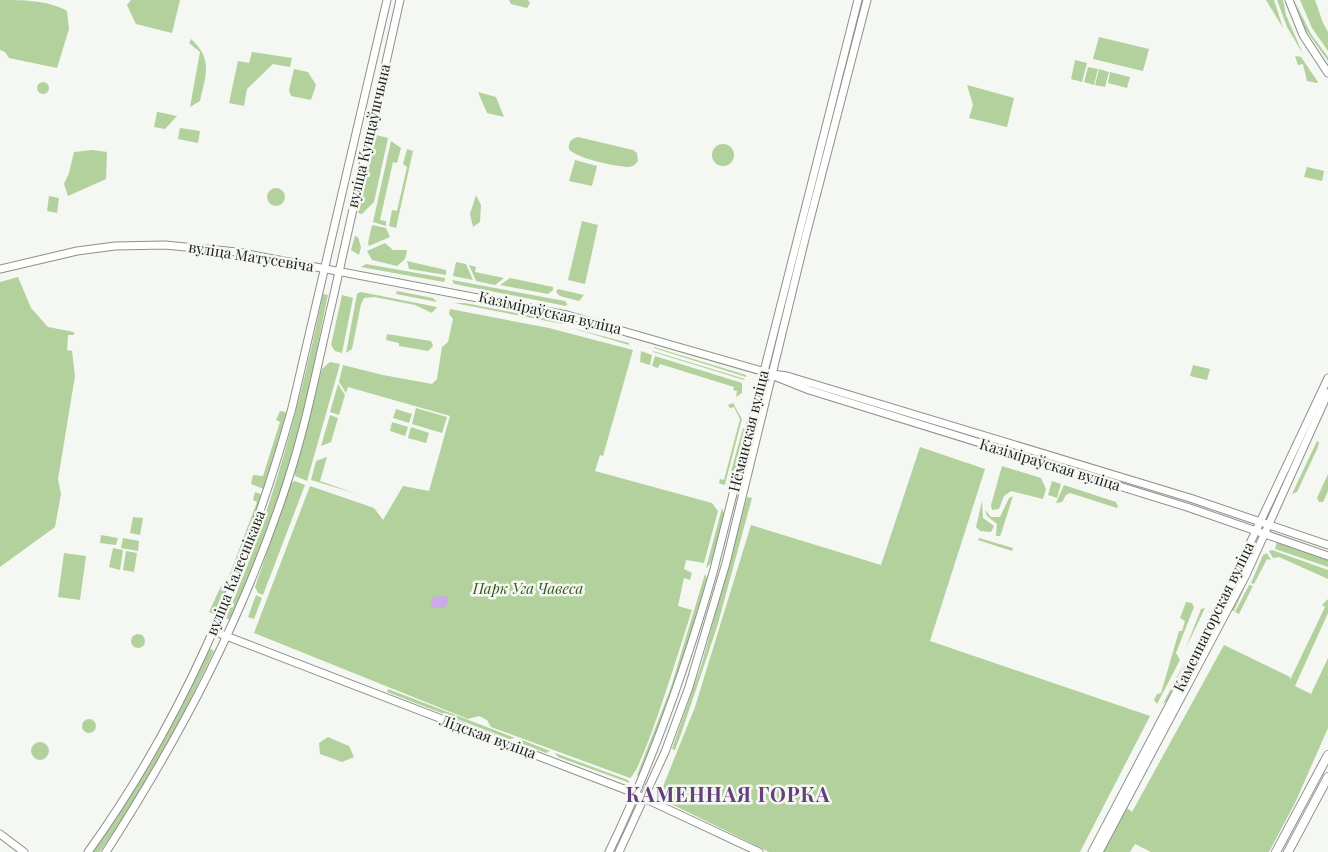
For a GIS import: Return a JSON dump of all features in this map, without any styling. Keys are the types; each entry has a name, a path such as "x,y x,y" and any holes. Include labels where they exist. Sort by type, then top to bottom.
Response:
{"highway":[{"path":"1276,852 1328,755"},
{"path":"1288,852 1328,777"}],"main road":[{"name":"вуліца Кунцаўшчына","path":"324,269 387,0"},
{"name":"вуліца Кунцаўшчына","path":"339,271 400,0"},
{"name":"Нёманская вуліца","path":"609,852 664,727 713,573 858,0"},
{"name":"Нёманская вуліца","path":"619,852 645,798 688,687 740,508 867,0"},
{"path":"1289,0 1303,35 1328,73"},
{"name":"вуліца Матусевіча","path":"0,270 93,248 146,245 211,248 324,269"},
{"name":"Казіміраўская вуліца","path":"324,269 567,315 763,372 787,376 1266,523 1328,545"},
{"name":"вуліца Калеснікава","path":"88,852 134,784 169,722 213,631 245,558 276,466 292,408 324,269"},
{"name":"вуліца Калеснікава","path":"106,852 183,726 228,638 267,540 289,477 308,410 339,271"},
{"name":"Казіміраўская вуліца","path":"772,374 785,382 809,390 1265,533 1328,556"},
{"name":"Каменнагорская вуліца","path":"1099,852 1246,575 1265,533 1266,523 1328,378"},
{"name":"Каменнагорская вуліца","path":"1092,852 1182,683 1257,531 1266,523 1328,393"},
{"path":"730,506 740,508"},
{"name":"Лідская вуліца","path":"213,631 636,794 759,852"},
{"path":"0,834 24,852"}],"green space":[{"path":"0,0 43,3 60,7 67,11 69,29 57,68 9,58 5,52 0,50"},
{"path":"131,0 180,0 172,33 136,24 127,5"},
{"path":"509,0 528,0 530,3 527,8 511,4"},
{"path":"1266,0 1274,0 1283,28"},
{"path":"1277,0 1283,0 1286,15 1303,54 1287,27"},
{"path":"1294,0 1311,34 1328,57 1328,61 1305,29"},
{"path":"1300,0 1315,0 1328,32 1328,51 1312,28"},
{"path":"1099,37 1149,49 1143,71 1093,59"},
{"path":"191,39 203,53 206,75 200,101 190,107 200,52 189,43"},
{"path":"252,52 292,58 290,67 273,64 247,89 244,106 229,103 238,61 249,63"},
{"path":"1295,56 1301,57 1317,83 1307,81 1303,64 1298,65"},
{"path":"1075,60 1087,63 1082,82 1071,79"},
{"path":"1088,67 1098,69 1094,85 1084,82"},
{"path":"294,69 308,72 316,85 311,100 291,96 289,90"},
{"path":"1099,69 1109,72 1105,87 1095,85"},
{"path":"1110,72 1130,77 1127,88 1108,83"},
{"path":"41,82 45,82 49,88 45,94 41,94 37,90 37,86"},
{"path":"967,85 1014,98 1007,127 969,118 973,105"},
{"path":"478,92 496,97 504,117 487,113"},
{"path":"157,112 177,116 165,129 154,127"},
{"path":"180,128 200,131 198,143 178,139"},
{"path":"376,135 388,138 374,202 362,214 358,213"},
{"path":"578,137 633,150 637,153 638,161 632,166 623,167 579,156 569,149 570,141"},
{"path":"391,141 401,148 397,163 393,162 380,220 386,221 386,226 373,222"},
{"path":"723,144 731,147 734,155 731,163 723,166 715,163 712,155 715,147"},
{"path":"407,149 413,151 396,228 389,226 392,210 397,211 407,167 403,164"},
{"path":"92,150 107,152 106,179 68,196 64,184 74,152"},
{"path":"575,160 597,166 592,186 569,181"},
{"path":"1307,167 1324,171 1322,181 1304,177"},
{"path":"276,188 282,191 285,197 282,203 276,206 270,203 267,197 270,191"},
{"path":"476,195 481,205 480,222 473,227 470,214"},
{"path":"49,196 59,198 57,213 47,211"},
{"path":"582,221 598,225 585,284 568,280"},
{"path":"372,225 386,228 390,237 369,246"},
{"path":"355,236 358,237 361,247 359,255 351,250"},
{"path":"385,243 393,250 407,250 405,259 397,266 372,260 367,251"},
{"path":"407,261 446,270 446,275 409,269"},
{"path":"456,262 466,264 473,280 453,276"},
{"path":"366,264 445,278 445,280 444,282 361,267"},
{"path":"469,265 476,267 475,272 504,278 495,285 476,281"},
{"path":"18,277 31,308 48,327 74,332 74,335 68,335 67,350 72,351 75,376 58,479 61,494 55,527 0,567 0,282"},
{"path":"510,278 553,287 553,290 548,294 500,285"},
{"path":"452,280 565,301 567,304 566,306 454,284"},
{"path":"558,289 584,295 579,301 560,296 556,292"},
{"path":"397,291 433,298 437,302 396,294"},
{"path":"360,292 437,307 432,313 415,305 374,297 364,298 361,304 352,349 346,353 357,294"},
{"path":"323,294 328,295 300,432 274,514 232,621 226,618 257,539 283,459"},
{"path":"342,295 353,298 342,353 335,351 331,345"},
{"path":"454,303 465,303 563,322 563,324"},
{"name":"Парк Уга Чавеса","path":"450,309 549,328 633,350 603,456 600,455 595,471 712,503 718,511 704,563 686,560 684,569 692,573 690,580 684,578 678,606 692,610 654,727 636,769 630,778 491,727 487,720 479,716 468,719 254,633 310,486 374,508 383,520 403,486 429,491 450,416 348,387 346,393 339,382 343,365 432,384 437,379 442,347 448,342 453,319 449,314"},
{"path":"568,327 629,343 629,345"},
{"path":"387,334 431,341 433,346 428,351 399,346 399,343 386,340"},
{"path":"654,348 746,375 746,377"},
{"path":"641,351 652,355 650,365 640,362"},
{"path":"653,351 745,379 744,380"},
{"path":"655,356 742,383 742,393 736,397 737,391 733,390 734,387 660,364 658,368 652,366"},
{"path":"330,362 340,364 307,481 295,476 295,472 322,369"},
{"path":"1193,365 1210,369 1207,380 1190,376"},
{"path":"338,384 345,395 339,415 330,412"},
{"path":"762,394 764,395 739,491"},
{"path":"733,403 742,419 724,485 719,483 720,479 724,480 740,419 734,407 730,408 728,405"},
{"path":"416,408 447,417 442,433 412,424"},
{"path":"396,409 412,414 409,423 393,418"},
{"path":"280,411 286,414 264,489 251,484 253,475 263,476 280,422 276,420"},
{"path":"330,415 338,418 331,442 321,446"},
{"path":"392,422 408,427 405,436 390,431"},
{"path":"411,427 429,433 426,443 408,438"},
{"path":"743,428 745,429 730,489 727,486"},
{"path":"1317,441 1319,442 1318,447 1297,492 1292,494"},
{"path":"920,447 985,469 930,641 1150,716 1080,852 769,852 661,799 664,793 662,789 695,707 751,525 881,565"},
{"path":"327,457 320,481 357,494 311,480 316,461"},
{"path":"1002,466 1041,478 1046,489 1043,499 1011,491 1004,496 999,509 992,510 991,505"},
{"path":"1328,474 1328,491 1323,502 1319,502 1317,498"},
{"path":"295,481 305,485 263,595 258,593 255,587 291,483"},
{"path":"1052,481 1061,484 1057,498 1048,495"},
{"path":"1064,485 1116,502 1118,506 1117,508 1070,493 1066,495 1062,502 1056,503"},
{"path":"255,492 263,495 216,615 209,612 221,586 226,584 257,502 253,500"},
{"path":"1013,496 1001,534 996,536 997,524 987,516 985,510 991,517 1000,517 1009,498"},
{"path":"747,497 752,498 717,627 675,750 672,749 702,663"},
{"path":"982,501 983,518 994,526 991,532 980,531 976,527"},
{"path":"722,508 724,514 717,544 712,559 706,568"},
{"path":"133,517 143,518 140,535 130,533"},
{"path":"101,535 118,538 116,545 100,543"},
{"path":"123,538 139,541 138,551 121,548"},
{"path":"979,538 1013,548 1012,551 978,540"},
{"path":"1277,541 1328,559 1328,567 1275,549"},
{"path":"113,548 123,550 120,570 109,567"},
{"path":"1262,548 1234,611 1230,610"},
{"path":"1272,550 1328,570 1328,579 1279,557 1273,558 1269,551"},
{"path":"126,551 137,553 134,572 123,570"},
{"path":"64,553 86,556 80,600 58,597"},
{"path":"1267,553 1271,560 1267,559 1254,584 1251,583 1263,555"},
{"path":"705,574 707,578 676,683 640,778 637,775 670,690"},
{"path":"1249,585 1253,586 1239,614 1235,612"},
{"path":"256,595 262,598 254,619 248,617"},
{"path":"1328,599 1328,613 1295,686 1311,694 1328,658 1328,728 1295,803 1269,852 1151,852 1135,844 1130,852 1102,852 1127,808 1132,812 1224,645 1290,677 1290,680 1325,607 1322,605"},
{"path":"1186,602 1192,603 1194,607 1176,653 1180,660 1157,704 1154,700 1157,694 1161,693 1179,631 1182,631 1185,621 1180,618"},
{"path":"1205,608 1185,650 1201,609"},
{"path":"135,634 141,634 145,641 141,648 135,648 131,644 131,638"},
{"path":"209,648 214,651 175,731 137,798 100,852 91,852"},
{"path":"1185,661 1167,701 1163,704"},
{"path":"388,689 515,738 509,739 387,692"},
{"path":"86,719 92,719 96,726 92,733 86,733 82,729 82,723"},
{"path":"328,737 349,746 354,757 342,762 320,754 319,743"},
{"path":"520,739 550,751 546,753 523,744"},
{"path":"40,742 46,745 49,751 46,757 40,760 34,757 31,751 34,745"},
{"path":"555,753 628,780 630,783 558,757"}],"shaded area":[{"path":"432,597 448,597 447,605 444,608 431,608"}],"district":[{"name":"КАМЕННАЯ ГОРКА","path":"728,795"}]}
